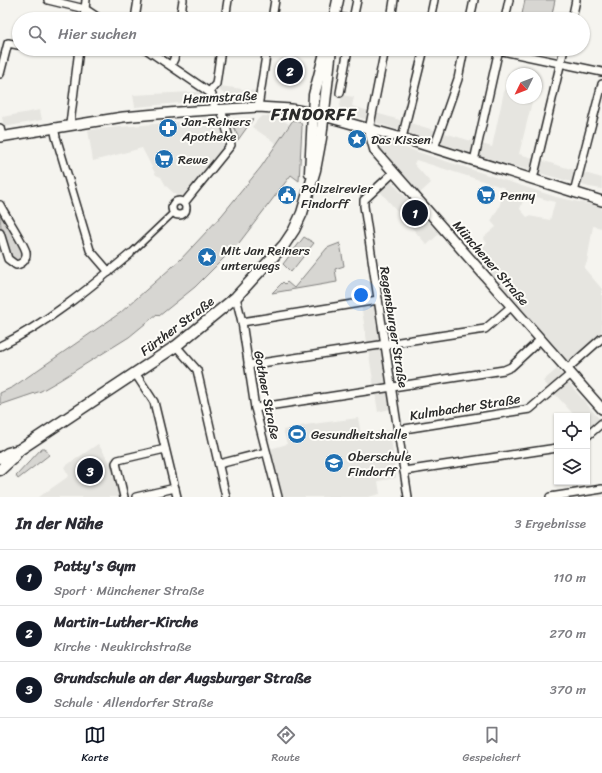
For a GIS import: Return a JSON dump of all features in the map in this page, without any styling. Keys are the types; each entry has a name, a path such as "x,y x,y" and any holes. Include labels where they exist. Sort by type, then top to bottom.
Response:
{"main road":[{"path":"336,12 338,0"},
{"path":"318,115 315,92 324,56"},
{"path":"318,115 330,56"},
{"name":"Fürther Straße","path":"0,458 8,453 19,450 176,346 236,297 267,265 291,236 302,213 311,185 320,144 318,115"},
{"name":"Fürther Straße","path":"0,470 19,450"}],"street":[{"path":"48,0 85,9 90,12"},
{"path":"85,12 86,0"},
{"path":"136,12 138,0"},
{"path":"181,12 183,0"},
{"path":"226,12 228,0"},
{"path":"273,12 275,0"},
{"path":"354,12 357,0"},
{"path":"392,12 394,0"},
{"path":"431,12 434,0"},
{"path":"471,12 474,0"},
{"path":"506,12 509,0"},
{"path":"573,12 576,0"},
{"path":"0,74 8,43 12,44"},
{"path":"70,124 78,56"},
{"path":"0,346 28,331 109,272 130,254 174,212 173,206 175,203 184,203 231,145 212,95 157,56"},
{"path":"171,65 175,56"},
{"path":"209,92 216,84 220,56"},
{"path":"258,107 266,56"},
{"path":"340,93 347,56"},
{"path":"369,130 384,56"},
{"path":"402,138 422,56"},
{"path":"434,148 458,78 463,56"},
{"path":"474,161 496,56"},
{"path":"527,56 602,72"},
{"path":"533,179 563,56"},
{"path":"574,192 602,84"},
{"name":"Hemmstraße","path":"1,134 123,117 258,107 291,109 402,138 602,201"},
{"path":"54,127 90,250 109,272"},
{"name":"Münchener Straße","path":"369,130 375,151 569,372 600,403"},
{"name":"Regensburger Straße","path":"394,172 364,200 364,206 408,497"},
{"name":"Hemmstraße","path":"574,192 602,196"},
{"path":"0,205 26,251 26,256 21,264 16,266 8,259 0,233"},
{"name":"Gothaer Straße","path":"236,297 242,322 255,408 278,497"},
{"path":"242,322 378,300"},
{"path":"248,365 485,329 512,306"},
{"name":"Kulmbacher Straße","path":"398,430 530,409 569,372 590,348 602,338"},
{"path":"255,408 504,370 511,367 541,340"},
{"path":"176,346 197,370 226,497"},
{"path":"135,373 154,402 177,497"},
{"path":"590,433 602,423"},
{"path":"124,497 116,463 118,460 165,448"},
{"path":"404,471 554,448"},
{"path":"219,464 266,452"},
{"path":"136,497 175,488"},
{"path":"550,497 602,489"}],"shaded area":[{"path":"525,0 555,0 552,12 522,12"},
{"path":"506,82 506,104 532,104 519,154 602,178 602,189 589,187 493,160 339,111 342,95 354,97 352,106 492,147"},
{"path":"220,86 257,91 255,101 231,99 220,91"},
{"path":"201,92 206,98 201,101 135,107 133,95"},
{"path":"40,110 42,120 4,127 2,117"},
{"path":"263,116 278,117 289,124 277,144 252,127 259,118"},
{"path":"216,119 226,138 225,146 180,199 166,186 161,177 156,175 142,148 93,161 88,130"},
{"path":"253,119 237,140 238,137 231,120 243,121"},
{"path":"293,120 301,123 302,127 299,181 291,175 239,243 195,287 159,316 157,314 129,337 60,380 41,391 0,405 0,393 13,387 120,313 180,260 222,215 261,167"},
{"path":"381,140 556,197 602,207 602,228 593,226 587,262 584,268 602,289 602,332 571,360 567,360 474,254 487,243 483,238 496,227 491,221 499,207 505,188 416,160 414,164 431,183 420,193 379,146","holes":["518,192 555,202 550,220 529,216 527,217 520,209 525,195 517,193"]},
{"path":"389,179 439,234 427,245 377,188"},
{"path":"0,209 23,248 24,258 17,263 12,258 5,246 1,231"},
{"path":"304,237 314,243 291,272 283,264"},
{"path":"340,243 344,266 335,269 337,282 272,293 283,282 285,284 287,282 294,288 327,248"},
{"path":"378,301 394,408 378,412 361,304"},
{"path":"557,369 602,422 590,433 590,413 572,413 543,381"},
{"name":"Oberschule Findorff","path":"358,418 361,434 390,430 396,478 378,481 380,494 368,497 283,497 270,449 287,444 283,430 305,425"},
{"path":"98,444 112,465 120,497 39,497 69,476 64,467"},
{"path":"42,448 45,448 49,455 18,479 16,476"}],"place":[{"name":"Martin-Luther-Kirche","path":"290,71"},
{"name":"Jan-Reiners Apotheke","path":"168,128"},
{"name":"Das Kissen","path":"357,139"},
{"name":"Rewe","path":"164,159"},
{"name":"Polizeirevier Findorff","path":"287,195"},
{"name":"Penny","path":"486,195"},
{"name":"Patty's Gym","path":"415,213"},
{"name":"Mit Jan Reiners unterwegs","path":"207,257"},
{"name":"Gesundheitshalle","path":"297,434"},
{"name":"Oberschule Findorff","path":"334,463"},
{"name":"Grundschule an der Augsburger Straße","path":"90,471"}],"district":[{"name":"FINDORFF","path":"314,114"}]}
